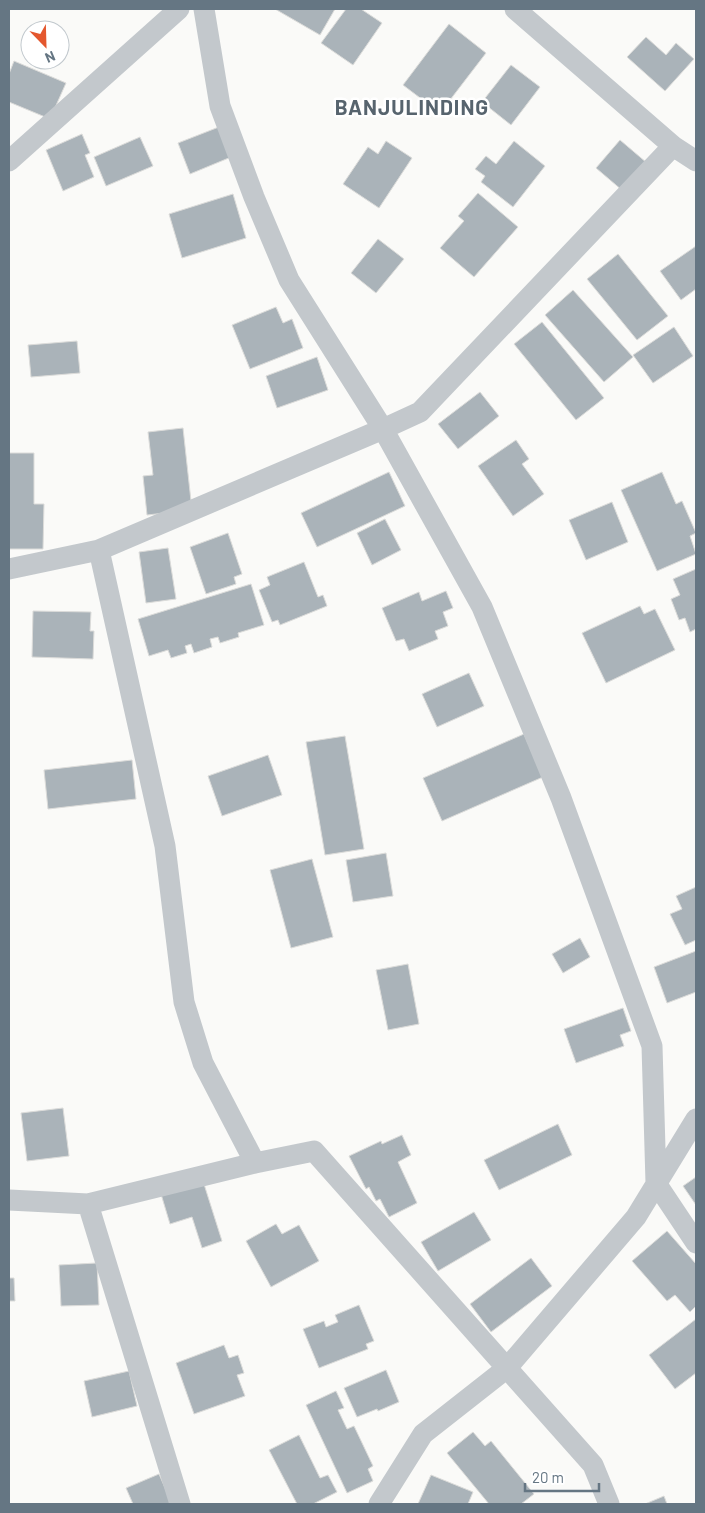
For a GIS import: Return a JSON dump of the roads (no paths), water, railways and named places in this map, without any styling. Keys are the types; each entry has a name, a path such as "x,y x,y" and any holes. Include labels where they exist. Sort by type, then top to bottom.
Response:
{"street":[{"path":"9,161 179,9"},
{"path":"204,9 220,106 254,198 289,280 383,429 482,607 561,798 652,1046 656,1183 696,1243"},
{"path":"515,9 673,146 696,161"},
{"path":"9,569 99,550 420,412 673,146"},
{"path":"99,550 165,846 184,1002 203,1063 255,1163"},
{"path":"379,1504 423,1434 506,1368 636,1217 696,1119"},
{"path":"9,1200 88,1204 255,1163 314,1151 593,1465 609,1504"},
{"path":"88,1204 180,1504"}],"district":[{"name":"BANJULINDING","path":"412,106"}]}
